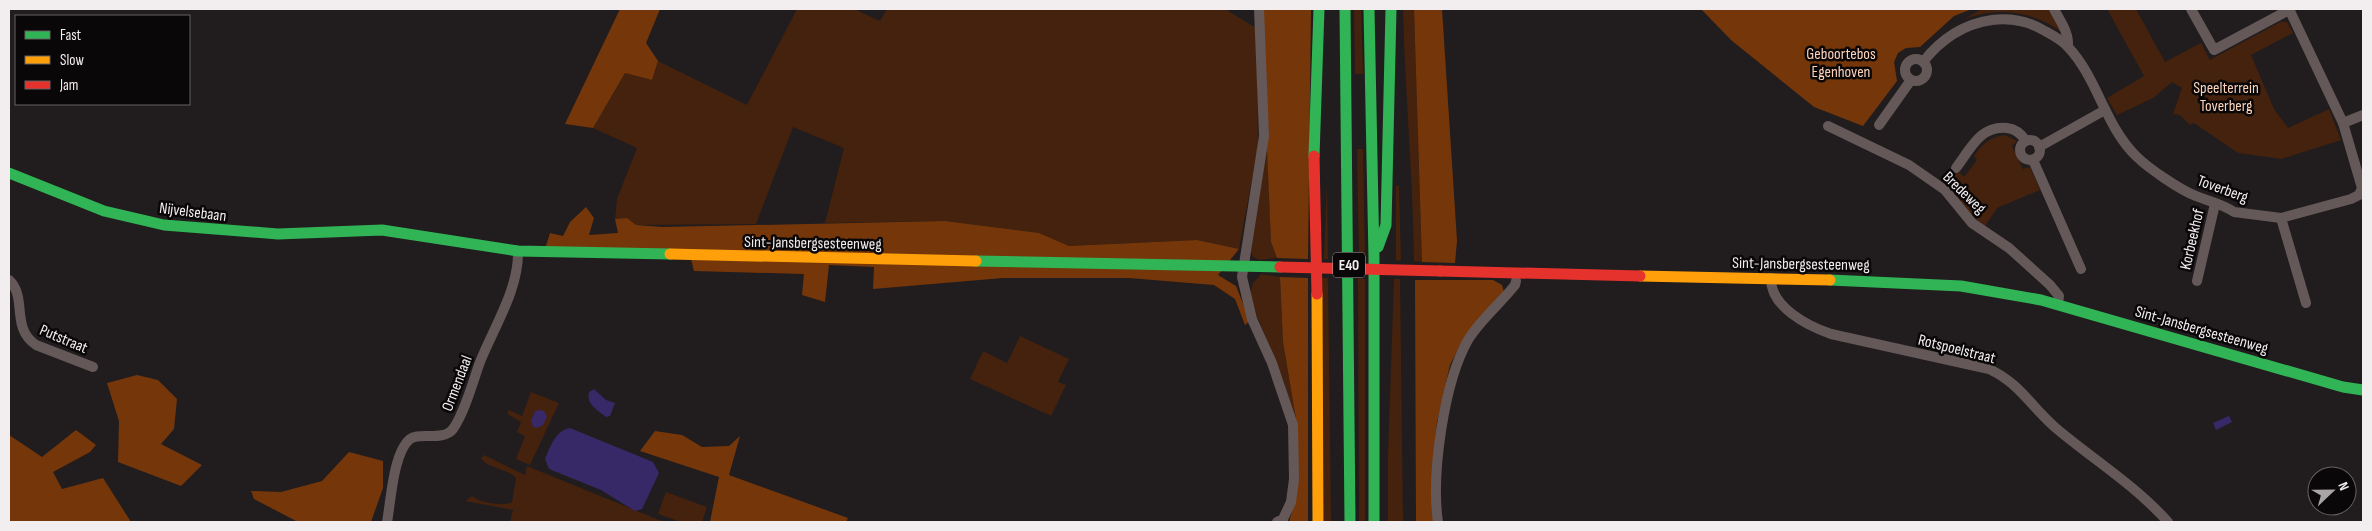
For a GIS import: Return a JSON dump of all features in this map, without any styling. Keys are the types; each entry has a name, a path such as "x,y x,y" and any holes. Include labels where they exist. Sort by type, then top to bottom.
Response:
{"main road":[{"path":"1318,522 1317,236 1314,152 1319,9"},
{"name":"E40","path":"1345,9 1350,522"},
{"name":"E40","path":"1369,9 1374,258 1374,522"},
{"path":"1374,258 1386,225 1389,78 1392,33 1391,9"},
{"path":"1317,236 1330,47"},
{"name":"Nijvelsebaan","path":"9,173 104,211 164,225 278,234 382,230"},
{"name":"Sint-Jansbergsesteenweg","path":"382,230 482,247 518,251 1771,278 1907,282 1961,286 2058,304 2343,387 2363,390"},
{"name":"Sint-Jansbergsesteenweg","path":"2343,387 2363,397"}],"street":[{"path":"1259,9 1264,136 1242,276 1252,319 1272,363 1293,425 1294,479 1291,502 1283,519 1278,522"},
{"name":"Toverberg","path":"2054,9 2069,38 2068,46"},
{"path":"2192,9 2214,50 2289,9"},
{"name":"Toverberg","path":"1923,62 1934,48 1953,33 1965,27 1992,20 2023,22 2039,27 2068,46 2078,59 2124,142 2150,168 2195,196 2234,212 2281,218 2351,199 2362,193 2360,174 2343,123 2289,9"},
{"name":"Toverberg","path":"1916,59 1923,62 1927,70 1925,76 1918,81 1911,80 1906,74 1906,64 1916,59"},
{"name":"Toverberg","path":"1879,125 1911,80"},
{"path":"2039,146 2105,110"},
{"path":"2343,123 2363,115"},
{"name":"Bredeweg","path":"1828,126 1910,165 1945,190 1972,222 2009,248 2050,285 2059,296 2058,304"},
{"path":"1956,168 1980,137 1994,128 2014,129 2026,141 2034,141 2039,146 2039,154 2033,160 2027,160 2020,154 2020,148 2026,141"},
{"path":"2033,160 2081,269"},
{"name":"Korbeekhof","path":"2197,281 2215,204"},
{"path":"2281,218 2306,303"},
{"name":"Ormendaal","path":"387,522 398,460 409,440 414,436 438,436 449,433 458,421 488,340 508,298 519,259 518,251"},
{"name":"Rotspoelstraat","path":"1771,278 1772,290 1780,303 1815,328 1831,334 1989,369 2006,377 2019,388 2056,428 2132,487 2168,522"},
{"name":"Putstraat","path":"9,280 17,294 21,323 27,339 36,345 93,366"},
{"path":"1438,522 1436,471 1451,382 1468,340 1516,285 1516,281"}],"green space":[{"path":"620,9 660,9 646,43 658,61 652,80 625,73 593,128 565,124"},
{"path":"797,9 854,9 880,21 887,9 1225,9 1256,28 1257,37 1258,147 1239,249 1197,240 1069,246 1039,233 945,221 825,223 844,148 793,127 756,224 636,225 627,218 615,219 617,199 637,148 593,128 625,73 652,80 658,61 747,105"},
{"path":"1261,9 1311,9 1308,259 1277,258 1271,242"},
{"path":"1354,9 1361,9 1363,74 1355,74"},
{"path":"1403,9 1414,9 1422,262 1414,261"},
{"path":"1414,9 1442,9 1457,241 1455,263 1422,262"},
{"name":"Geboortebos Egenhoven","path":"1701,9 1972,9 1954,16 1920,47 1906,48 1898,53 1894,62 1897,81 1863,126 1814,107 1731,40"},
{"path":"1982,9 2050,9 2063,33 2028,15 2015,13 1990,13 1964,19"},
{"name":"Speelterrein Toverberg","path":"2107,9 2136,9 2165,62 2201,43 2210,60 2280,22 2287,22 2293,33 2251,55 2274,109 2288,128 2329,109 2341,140 2281,159 2238,153 2194,123 2190,125 2180,115 2173,114 2182,88 2172,82 2153,98 2117,115 2107,98 2144,76"},
{"path":"2005,135 2017,141 2012,146 2023,169 2030,167 2040,190 1997,208 1985,226 1964,209 1945,187 1958,171 1964,177 1977,160 1974,156 1983,145 1995,137"},
{"path":"1267,137 1271,242 1277,258 1260,260 1253,257 1251,252"},
{"path":"1357,149 1363,149 1365,259 1359,260"},
{"path":"1327,182 1328,259 1324,259"},
{"path":"1396,186 1399,186 1401,260 1396,261"},
{"path":"586,207 594,218 589,235 618,233 615,219 627,218 636,225 662,227 945,221 1039,233 1069,246 1197,240 1239,249 1218,275 1236,286 1250,321 1245,325 1235,299 1214,285 1129,278 1003,278 873,289 874,267 829,265 825,302 802,295 804,274 694,271 690,255 544,252 550,233 563,236 570,222"},
{"path":"1261,274 1280,277 1283,342 1297,425 1283,379 1257,316 1250,293 1253,283"},
{"path":"1280,277 1308,278 1308,522 1289,522 1296,497 1297,425 1283,342"},
{"path":"1322,278 1328,278 1331,522 1324,522"},
{"path":"1358,278 1365,279 1365,522 1359,522"},
{"path":"1394,279 1400,279 1403,522 1388,522 1388,455"},
{"path":"1415,280 1493,280 1502,285 1504,292 1460,345 1450,365 1437,422 1432,472 1435,522 1416,522"},
{"path":"1020,336 1069,359 1058,382 1066,385 1051,416 970,379 983,351 1007,363"},
{"path":"137,375 158,380 177,399 174,429 161,444 202,465 181,486 118,462 119,421 107,383"},
{"path":"531,392 559,403 530,465 516,459 525,436 517,432 521,422 507,414 509,410 522,416"},
{"path":"76,430 96,445 90,452 53,472 62,489 103,478 131,522 9,522 9,435 42,457"},
{"path":"655,431 682,435 702,447 729,446 740,436 729,475 848,518 846,522 710,522 719,477 640,451"},
{"path":"349,452 383,461 383,488 371,522 298,522 254,499 251,491 281,492 322,481"},
{"path":"484,455 525,475 527,466 664,522 510,522 513,510 465,501 472,496 492,503 504,504 512,502 516,478 508,472 492,467 484,462 481,458"},
{"path":"666,492 707,507 702,522 681,522 658,514"}],"shaded area":[{"path":"594,389 606,400 615,403 610,416 606,417 591,404 589,392"},
{"path":"535,411 544,411 547,417 543,425 537,428 533,427 531,421"},
{"path":"2229,416 2232,422 2216,430 2213,423"},
{"path":"570,428 653,462 659,473 642,509 635,511 601,490 549,469 545,459 551,444 561,432"}],"traffic: fast":[{"path":"1314,156 1319,9"},
{"path":"1345,9 1350,522"},
{"path":"1369,9 1374,258 1374,522"},
{"path":"1378,247 1386,225 1391,9"},
{"path":"9,173 104,211 164,225 278,234 382,230 518,251 670,254"},
{"path":"976,261 1280,267"},
{"path":"1830,280 1961,286 2041,300 2343,387 2363,390"}],"traffic: slow":[{"path":"670,254 976,261"},
{"path":"1640,276 1830,280"},
{"path":"1317,294 1318,522"}],"traffic: jam":[{"path":"1314,156 1317,294"},
{"path":"1280,267 1440,271"},
{"path":"1440,271 1640,276"}]}
